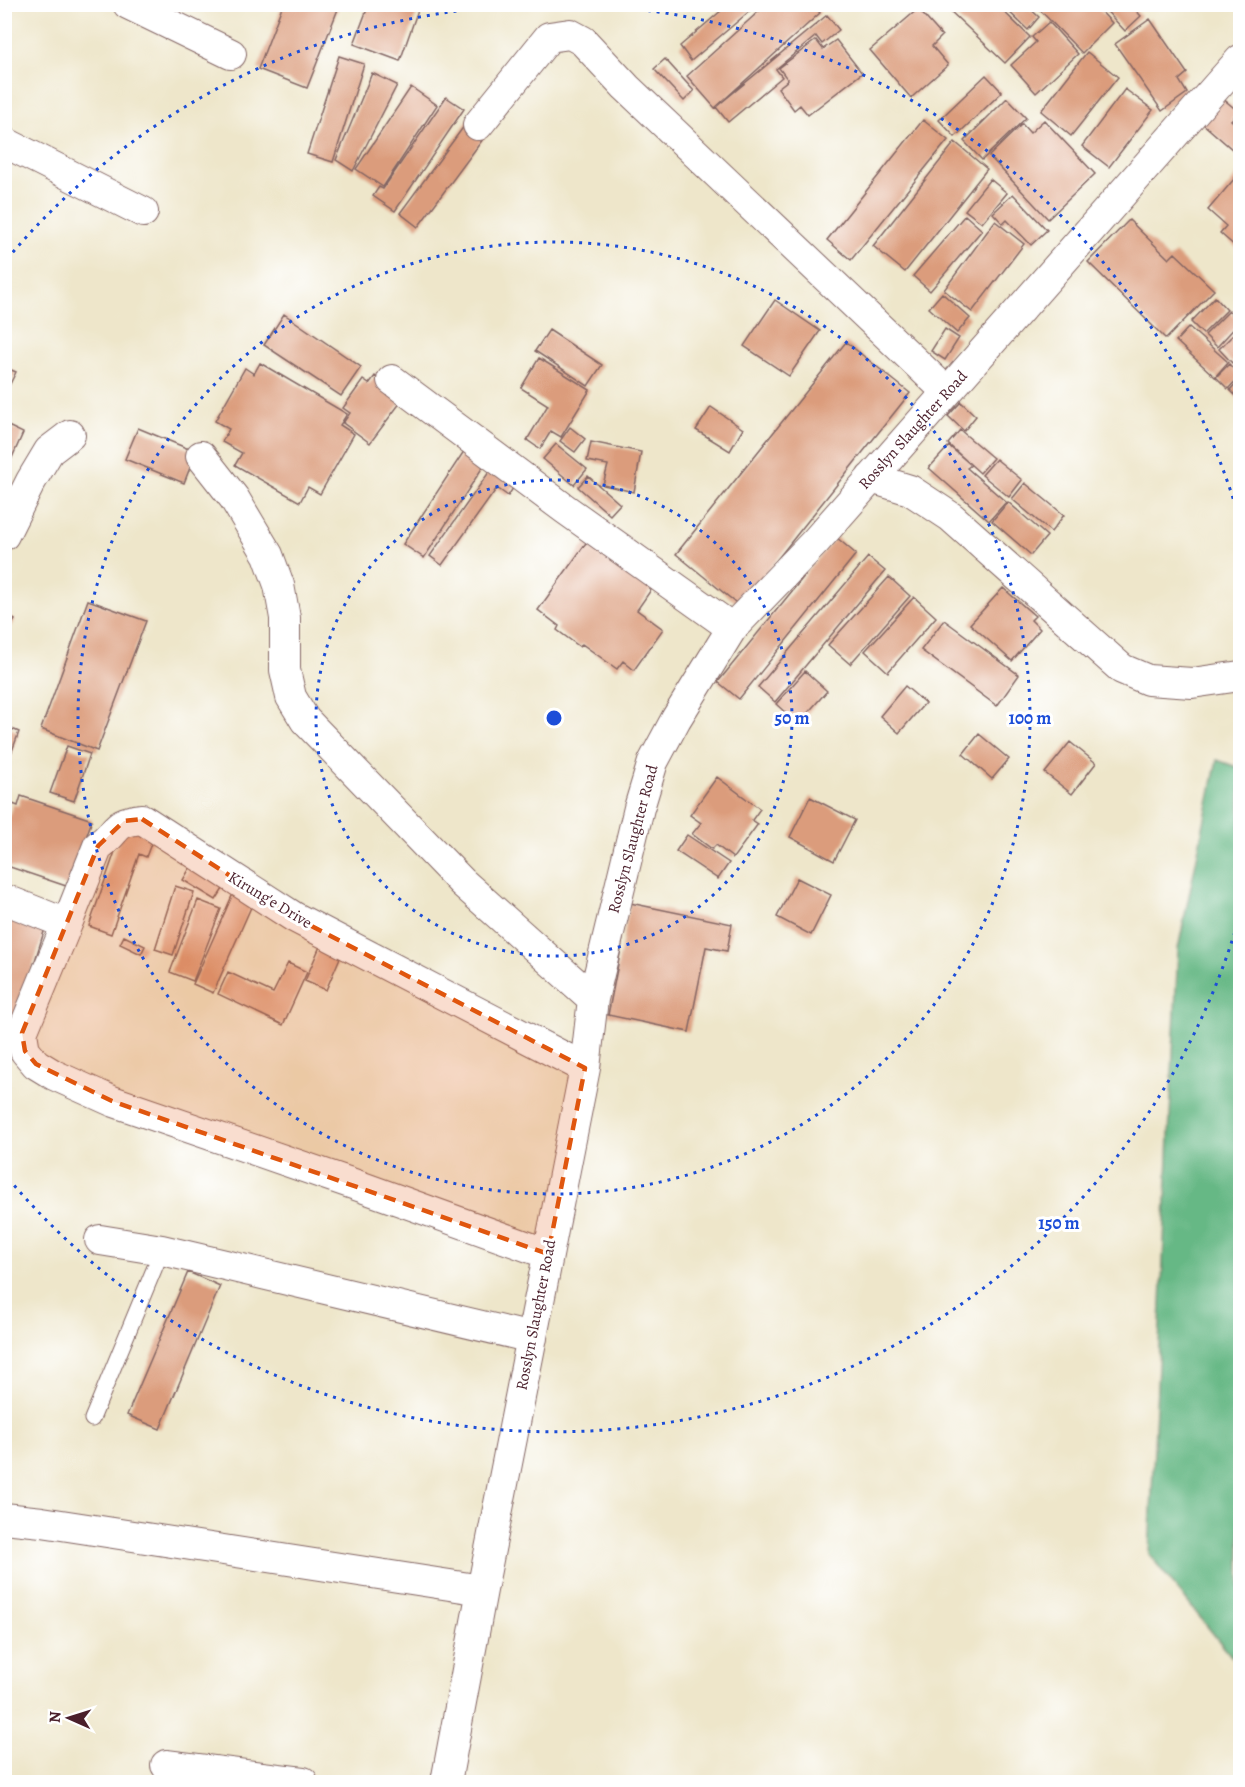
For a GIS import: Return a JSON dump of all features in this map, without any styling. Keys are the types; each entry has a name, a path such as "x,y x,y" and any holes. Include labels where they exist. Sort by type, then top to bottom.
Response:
{"street":[{"path":"128,4 231,54"},
{"path":"478,125 549,37 570,34 583,41 634,95 947,392"},
{"name":"Rosslyn Slaughter Road","path":"446,1782 585,1068 593,999 639,808 653,762 676,719 732,628 815,542 1240,60"},
{"path":"4,142 142,212"},
{"path":"392,380 565,509 732,628"},
{"path":"4,535 49,451 70,435"},
{"path":"201,456 234,498 268,555 279,585 285,618 285,670 291,697 305,720 462,882 593,999"},
{"path":"871,478 910,490 951,518 1122,669 1148,680 1192,683 1240,676"},
{"name":"Kirung'e Drive","path":"548,1254 112,1101 54,1075 36,1064 25,1051 22,1033 98,846 109,838 124,821 142,819 294,917 585,1068"},
{"path":"4,899 67,924"},
{"path":"100,1240 162,1250 532,1338"},
{"path":"4,1518 482,1590"},
{"path":"166,1765 303,1782"}],"lane":[{"path":"92,1419 162,1250"}],"highlighted area":[{"path":"142,819 294,917 585,1068 548,1254 112,1101 36,1064 25,1051 22,1033 98,846 124,821"}],"green space":[{"path":"1217,760 1240,768 1240,1667 1149,1554 1178,949"}],"building":[{"path":"283,4 340,4 307,88 258,69"},
{"path":"369,4 420,4 400,61 354,44"},
{"path":"729,4 758,4 691,61 680,46"},
{"path":"767,4 813,4 820,13 715,108 687,76"},
{"path":"951,4 996,4 1030,37 1005,63 947,8"},
{"path":"1001,4 1025,4 1039,17 1028,30"},
{"path":"1038,4 1094,4 1112,23 1082,53 1036,6"},
{"path":"1100,4 1130,4 1141,16 1125,31"},
{"path":"918,9 942,36 932,46 948,65 911,98 870,50"},
{"path":"827,15 839,30 822,44 816,36 776,69 782,77 728,122 716,107"},
{"path":"1150,19 1187,73 1179,80 1187,93 1162,111 1115,44"},
{"path":"1049,22 1078,54 1036,93 1011,65 1036,42 1032,37"},
{"path":"816,40 823,49 836,40 862,73 808,115 800,105 794,110 778,88 788,80 779,68"},
{"path":"1087,52 1118,77 1071,136 1041,111"},
{"path":"339,56 364,64 333,162 307,154"},
{"path":"665,59 694,91 684,101 654,69"},
{"path":"372,73 397,85 353,171 336,160"},
{"path":"986,75 1002,92 955,137 939,120"},
{"path":"411,87 437,105 383,187 356,169"},
{"path":"1125,89 1153,110 1109,167 1082,146"},
{"path":"446,97 464,109 395,211 373,196 379,187 383,189"},
{"path":"1007,98 1026,118 982,160 964,141"},
{"path":"1222,98 1239,112 1231,120 1240,128 1240,156 1202,123"},
{"path":"470,118 489,131 418,227 400,213"},
{"path":"923,120 948,140 851,260 827,240"},
{"path":"1044,120 1095,174 1048,219 989,156 1022,124 1030,133"},
{"path":"955,142 987,169 905,272 873,246"},
{"path":"1240,172 1240,244 1237,248 1220,233 1226,226 1208,210"},
{"path":"990,179 1007,193 982,223 965,210"},
{"path":"1013,194 1047,230 1031,245 1007,220 1003,224 993,213"},
{"path":"965,215 982,230 930,291 913,276"},
{"path":"1129,220 1169,259 1175,253 1214,290 1166,339 1088,262"},
{"path":"995,221 1024,244 972,312 944,290"},
{"path":"942,293 970,318 957,333 929,308"},
{"path":"1215,297 1227,310 1203,334 1191,322"},
{"path":"775,300 820,331 789,376 744,346"},
{"path":"1229,311 1240,322 1217,347 1205,335"},
{"path":"284,314 361,367 341,396 264,345"},
{"path":"1189,327 1228,362 1215,377 1176,341"},
{"path":"1240,328 1240,355 1232,363 1219,349"},
{"path":"945,329 959,338 945,360 931,351"},
{"path":"549,330 602,365 588,386 535,351"},
{"path":"846,342 910,393 740,606 676,554"},
{"path":"539,358 590,390 561,437 551,431 540,449 527,440 548,405 521,388"},
{"path":"260,363 347,414 340,425 354,434 320,494 308,487 300,502 235,465 242,453 222,442 229,429 215,421 245,368 254,374"},
{"path":"1229,364 1240,376 1228,389 1216,377"},
{"path":"4,367 16,372 4,396"},
{"path":"375,376 404,398 370,443 343,423 350,413 343,408 363,380 369,384"},
{"path":"1240,379 1240,400 1230,390"},
{"path":"961,402 976,416 964,431 948,416"},
{"path":"711,407 743,429 730,451 696,430"},
{"path":"4,424 23,433 6,471 4,470"},
{"path":"570,427 585,439 575,452 560,441"},
{"path":"138,428 196,452 184,483 125,459"},
{"path":"960,430 993,458 980,473 948,444"},
{"path":"591,442 641,452 634,492 603,485 608,465 587,461"},
{"path":"556,444 587,469 574,485 543,459"},
{"path":"468,445 488,459 424,558 403,544"},
{"path":"949,446 971,465 967,468 1006,502 989,521 929,468"},
{"path":"996,459 1022,480 1009,497 982,475"},
{"path":"494,465 517,482 508,496 497,488 442,565 430,556"},
{"path":"588,476 620,504 610,515 578,487"},
{"path":"1025,483 1064,515 1051,532 1012,499"},
{"path":"1008,502 1047,536 1031,555 992,521"},
{"path":"836,537 856,554 739,699 718,682"},
{"path":"588,540 653,587 637,610 663,629 634,670 623,661 617,669 582,644 580,647 557,630 559,626 538,610"},
{"path":"868,557 885,571 775,702 758,687"},
{"path":"889,577 910,596 850,664 828,645"},
{"path":"1003,588 1035,616 1031,620 1040,629 1012,661 970,624"},
{"path":"914,597 936,617 888,672 865,651"},
{"path":"88,600 146,621 97,751 41,729"},
{"path":"4,613 15,620 4,635"},
{"path":"944,620 1019,675 997,706 921,650"},
{"path":"805,671 827,691 798,724 776,704"},
{"path":"905,686 925,703 899,733 880,716"},
{"path":"5,726 19,732 5,770"},
{"path":"979,734 1009,759 992,779 963,754"},
{"path":"1070,742 1096,763 1072,794 1045,773"},
{"path":"67,746 90,754 74,801 50,793"},
{"path":"717,777 760,809 752,820 758,824 733,858 716,845 712,849 692,834 701,823 690,815"},
{"path":"21,796 92,820 69,887 4,865 4,848 7,841 4,840 4,828 13,804 18,806"},
{"path":"810,797 855,820 834,861 790,837"},
{"path":"125,823 155,833 146,857 139,854 111,934 89,926"},
{"path":"687,835 729,863 718,879 676,851"},
{"path":"194,861 228,881 216,900 183,880"},
{"path":"797,878 831,895 811,935 777,917"},
{"path":"175,886 194,892 173,955 155,949"},
{"path":"236,887 256,896 213,993 193,984"},
{"path":"198,900 221,909 193,981 170,972"},
{"path":"630,903 732,924 727,951 706,947 689,1032 608,1015"},
{"path":"4,908 47,922 15,1025 4,1021"},
{"path":"124,936 145,946 141,954 120,944"},
{"path":"321,944 342,953 326,990 305,981"},
{"path":"288,963 307,972 283,1025 218,994 228,972 273,993"},
{"path":"188,1272 220,1286 160,1429 127,1415"}]}
